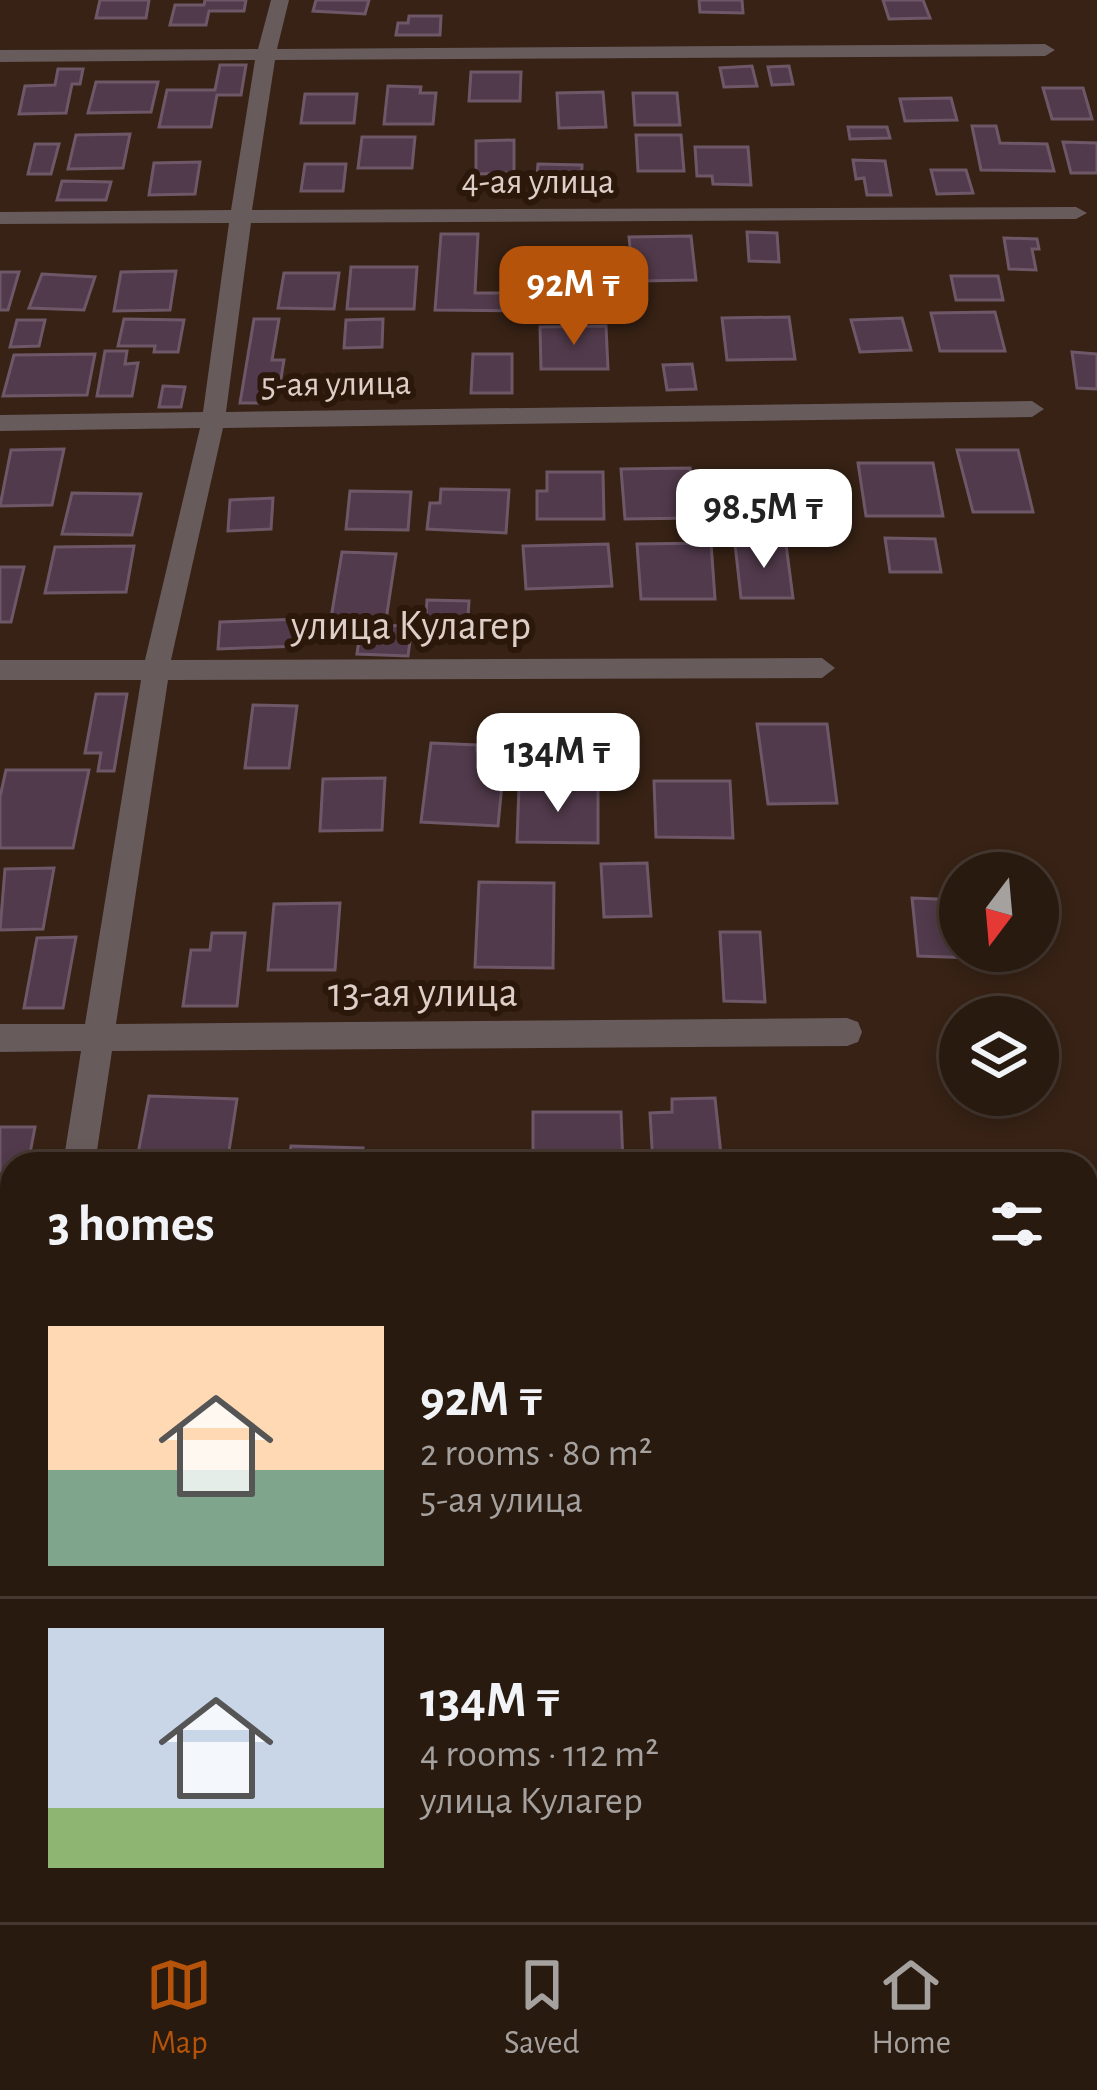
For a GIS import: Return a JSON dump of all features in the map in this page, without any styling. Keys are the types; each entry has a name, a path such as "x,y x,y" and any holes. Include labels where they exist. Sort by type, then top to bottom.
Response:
{"street":[{"path":"81,1152 157,668 213,422 266,55 280,0"},
{"path":"0,56 1045,50"},
{"name":"4-ая улица","path":"0,218 1076,213"},
{"name":"5-ая улица","path":"0,423 1032,409"},
{"name":"улица Кулагер","path":"0,670 822,668"},
{"name":"13-ая улица","path":"0,1038 847,1032"}],"building":[{"path":"100,0 149,0 146,18 96,18"},
{"path":"205,0 246,0 244,11 209,11 206,25 170,25 175,5 204,5"},
{"path":"316,0 369,0 365,14 313,11"},
{"path":"699,0 742,0 743,13 700,12"},
{"path":"883,0 923,0 930,18 889,19"},
{"path":"409,16 441,16 440,35 396,35 398,23 408,23"},
{"path":"220,65 246,65 241,95 217,95 211,127 159,127 167,90 215,90"},
{"path":"752,66 757,86 724,87 720,68"},
{"path":"789,66 793,84 772,85 768,67"},
{"path":"58,69 83,69 80,84 72,84 66,113 19,114 25,86 55,85"},
{"path":"471,72 521,72 520,101 469,101"},
{"path":"96,82 158,82 151,112 88,113"},
{"path":"388,86 421,87 420,93 436,93 433,124 384,124"},
{"path":"1043,88 1083,88 1092,119 1052,119"},
{"path":"603,92 606,127 559,128 557,93"},
{"path":"633,93 677,93 680,125 635,125"},
{"path":"305,94 357,94 354,123 301,123"},
{"path":"951,98 957,120 905,121 900,99"},
{"path":"972,126 996,126 1000,143 1047,144 1054,171 981,170"},
{"path":"848,127 887,127 890,138 850,139"},
{"path":"130,134 123,168 68,169 76,135"},
{"path":"636,135 681,135 684,171 638,171"},
{"path":"362,137 415,137 412,168 358,168"},
{"path":"514,140 514,173 476,174 476,141"},
{"path":"1063,142 1097,143 1097,173 1071,173"},
{"path":"35,144 59,144 51,174 28,174"},
{"path":"695,147 748,147 751,185 713,184 712,176 697,176"},
{"path":"853,160 885,161 891,195 867,195 864,178 856,179"},
{"path":"200,162 195,194 149,195 154,163"},
{"path":"305,164 346,164 343,191 301,191"},
{"path":"538,164 582,165 581,188 536,187"},
{"path":"931,170 966,170 973,193 937,194"},
{"path":"62,181 111,182 106,200 57,200"},
{"path":"747,232 777,233 779,262 749,261"},
{"path":"441,234 478,234 475,293 523,293 523,311 435,310"},
{"path":"691,236 696,280 641,281 639,258 631,258 629,237"},
{"path":"1004,238 1037,239 1039,249 1032,249 1036,270 1009,269"},
{"path":"602,248 607,296 533,297 531,249"},
{"path":"351,267 417,267 414,309 347,309"},
{"path":"176,271 170,310 114,311 121,272"},
{"path":"0,272 19,272 8,310 0,310"},
{"path":"284,273 339,273 334,309 278,308"},
{"path":"42,274 95,277 84,310 29,308"},
{"path":"951,276 998,276 1003,300 956,300"},
{"path":"995,312 1005,351 940,351 931,313"},
{"path":"789,317 795,359 727,360 722,318"},
{"path":"902,318 911,350 860,352 851,320"},
{"path":"124,319 184,320 178,352 154,352 155,346 118,346"},
{"path":"254,319 279,319 272,360 284,360 279,391 269,392 267,403 240,403"},
{"path":"383,319 382,347 344,348 346,320"},
{"path":"17,320 45,320 39,346 10,347"},
{"path":"606,326 608,369 541,369 540,327"},
{"path":"105,351 127,351 125,364 138,363 132,396 97,396"},
{"path":"1072,352 1097,354 1097,389 1077,388"},
{"path":"95,354 87,395 3,396 14,355"},
{"path":"473,354 512,354 512,393 471,393"},
{"path":"692,364 696,389 667,390 663,365"},
{"path":"163,386 185,387 181,407 159,407"},
{"path":"64,449 52,505 0,506 11,450"},
{"path":"957,450 1018,450 1033,512 973,512"},
{"path":"858,463 933,463 943,516 866,516"},
{"path":"690,468 696,518 625,519 621,469"},
{"path":"547,472 603,472 604,519 537,519 537,491 547,491"},
{"path":"802,478 808,525 730,525 726,479"},
{"path":"441,489 509,490 506,533 427,529 430,503 440,503"},
{"path":"350,491 411,492 408,530 346,529"},
{"path":"72,493 141,494 132,535 62,534"},
{"path":"273,498 271,529 228,531 230,500"},
{"path":"885,538 935,539 941,572 890,572"},
{"path":"711,543 715,599 641,599 637,544"},
{"path":"608,544 612,586 526,589 523,546"},
{"path":"735,544 786,544 793,598 741,598"},
{"path":"134,546 126,592 45,593 55,547"},
{"path":"342,552 396,554 386,620 331,618"},
{"path":"0,567 24,567 11,622 0,622"},
{"path":"427,600 469,601 467,633 425,633"},
{"path":"300,619 299,646 218,649 220,622"},
{"path":"361,625 412,626 408,656 357,654"},
{"path":"96,694 127,694 114,771 98,771 101,753 85,753"},
{"path":"253,705 297,706 289,768 245,768"},
{"path":"757,724 827,724 837,803 768,804"},
{"path":"431,743 477,745 477,751 505,753 498,826 421,822"},
{"path":"6,770 89,770 73,848 0,848 0,797"},
{"path":"385,778 382,830 320,831 323,779"},
{"path":"654,781 730,781 733,838 656,837"},
{"path":"519,786 598,787 598,843 517,842"},
{"path":"647,863 651,916 604,917 601,864"},
{"path":"54,868 43,929 0,930 5,869"},
{"path":"479,882 554,883 553,968 475,967"},
{"path":"912,898 939,899 939,957 918,956"},
{"path":"340,903 335,970 268,970 274,904"},
{"path":"720,932 760,932 765,1002 724,1001"},
{"path":"212,933 245,933 237,1006 183,1006 191,950 210,950"},
{"path":"76,937 63,1008 24,1008 37,938"},
{"path":"149,1096 237,1099 229,1152 138,1152"},
{"path":"715,1098 721,1152 652,1152 650,1113 672,1112 672,1099"},
{"path":"533,1112 621,1112 623,1152 533,1152"},
{"path":"0,1127 35,1127 30,1152 0,1152"},
{"path":"291,1146 363,1148 362,1152 290,1152"}]}
